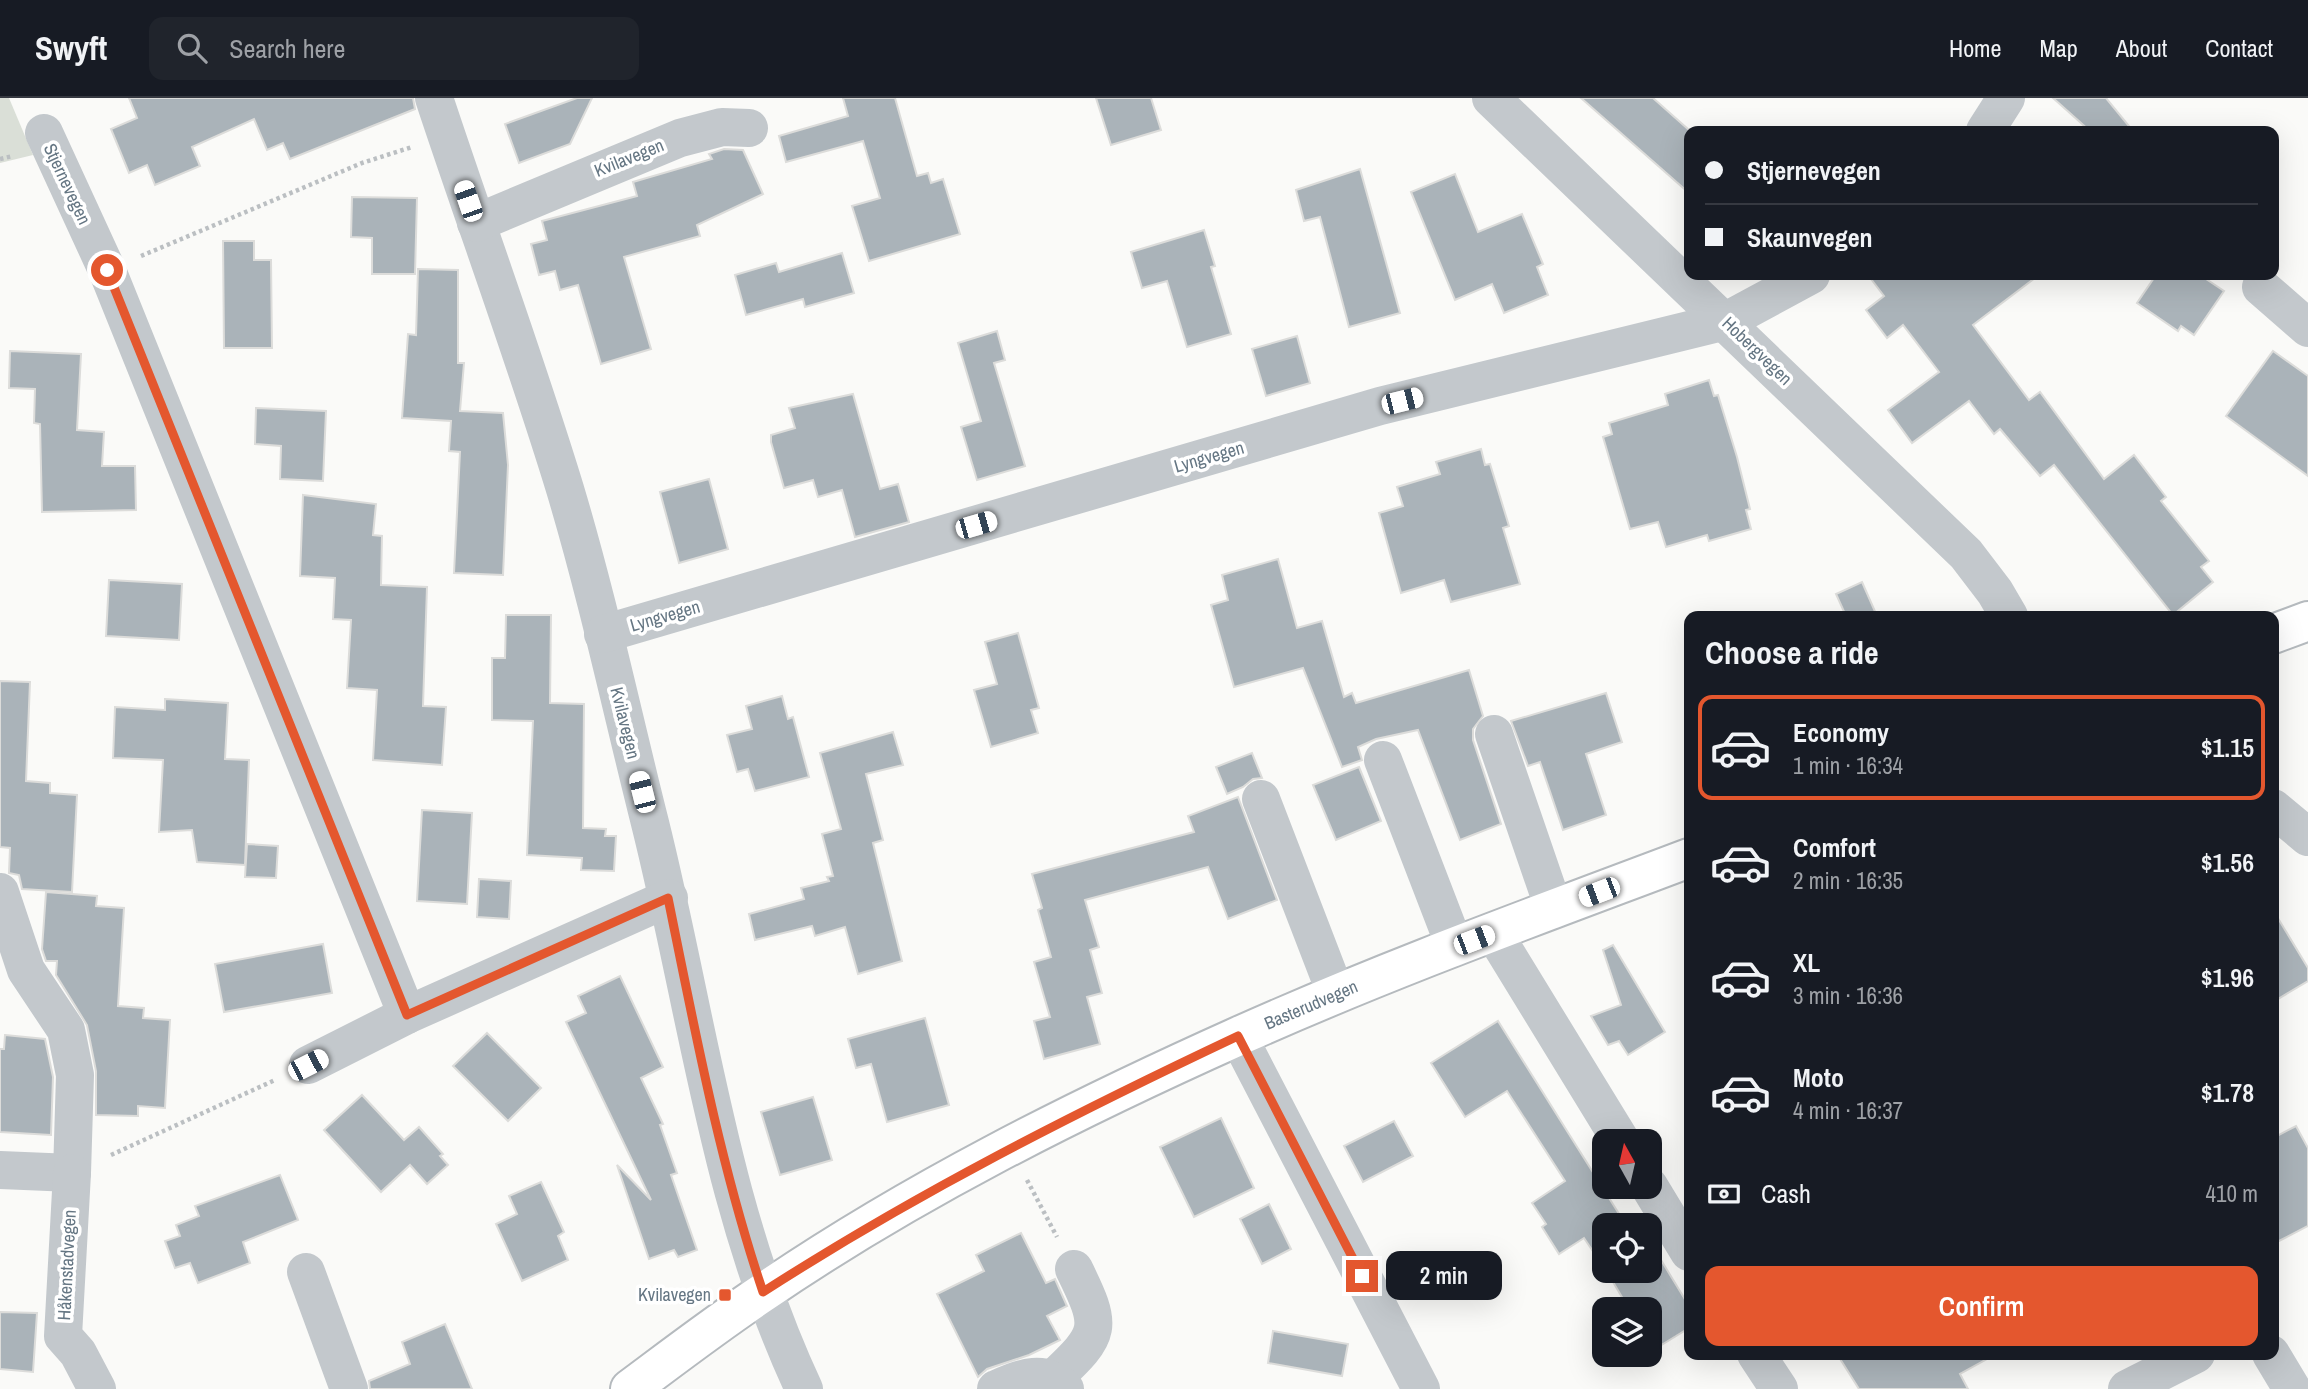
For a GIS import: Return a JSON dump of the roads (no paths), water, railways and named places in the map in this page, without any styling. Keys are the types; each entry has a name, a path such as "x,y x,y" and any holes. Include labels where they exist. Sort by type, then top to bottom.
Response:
{"main road":[{"path":"2279,632 2308,621"},
{"name":"Basterudvegen","path":"630,1389 763,1292 951,1179 1096,1103 1238,1036 1336,994 1684,860"}],"street":[{"name":"Kvilavegen","path":"434,98 565,490 668,898 708,1098 743,1234 763,1292 804,1389"},
{"name":"Hobergvegen","path":"1490,98 1726,321 1966,554 1996,592 2006,611"},
{"path":"1988,126 2006,98"},
{"name":"Kvilavegen","path":"476,223 680,138 722,127 749,128"},
{"name":"Stjernevegen","path":"44,133 107,270 407,1015"},
{"name":"Lyngvegen","path":"603,634 1380,406 1726,321 1802,280"},
{"path":"2261,287 2308,328"},
{"path":"1494,734 1554,909"},
{"path":"1383,760 1455,947"},
{"path":"1261,799 1336,994"},
{"path":"2279,813 2308,836"},
{"name":"Håkenstadvegen","path":"0,892 13,977 66,1031 75,1075 63,1336 78,1353 97,1389"},
{"path":"308,1065 407,1015 668,898"},
{"path":"1493,932 1614,1129"},
{"path":"1238,1036 1421,1389"},
{"path":"0,1170 72,1173"},
{"path":"1657,1199 1684,1244"},
{"path":"996,1389 1025,1377 1059,1384 1091,1336 1095,1323 1088,1297 1073,1269"},
{"path":"306,1272 349,1389"},
{"path":"1760,1360 1779,1389"},
{"path":"2127,1389 2184,1360"},
{"path":"2275,1360 2292,1389"}],"place":[{"name":"Kvilavegen","path":"725,1295"}]}
